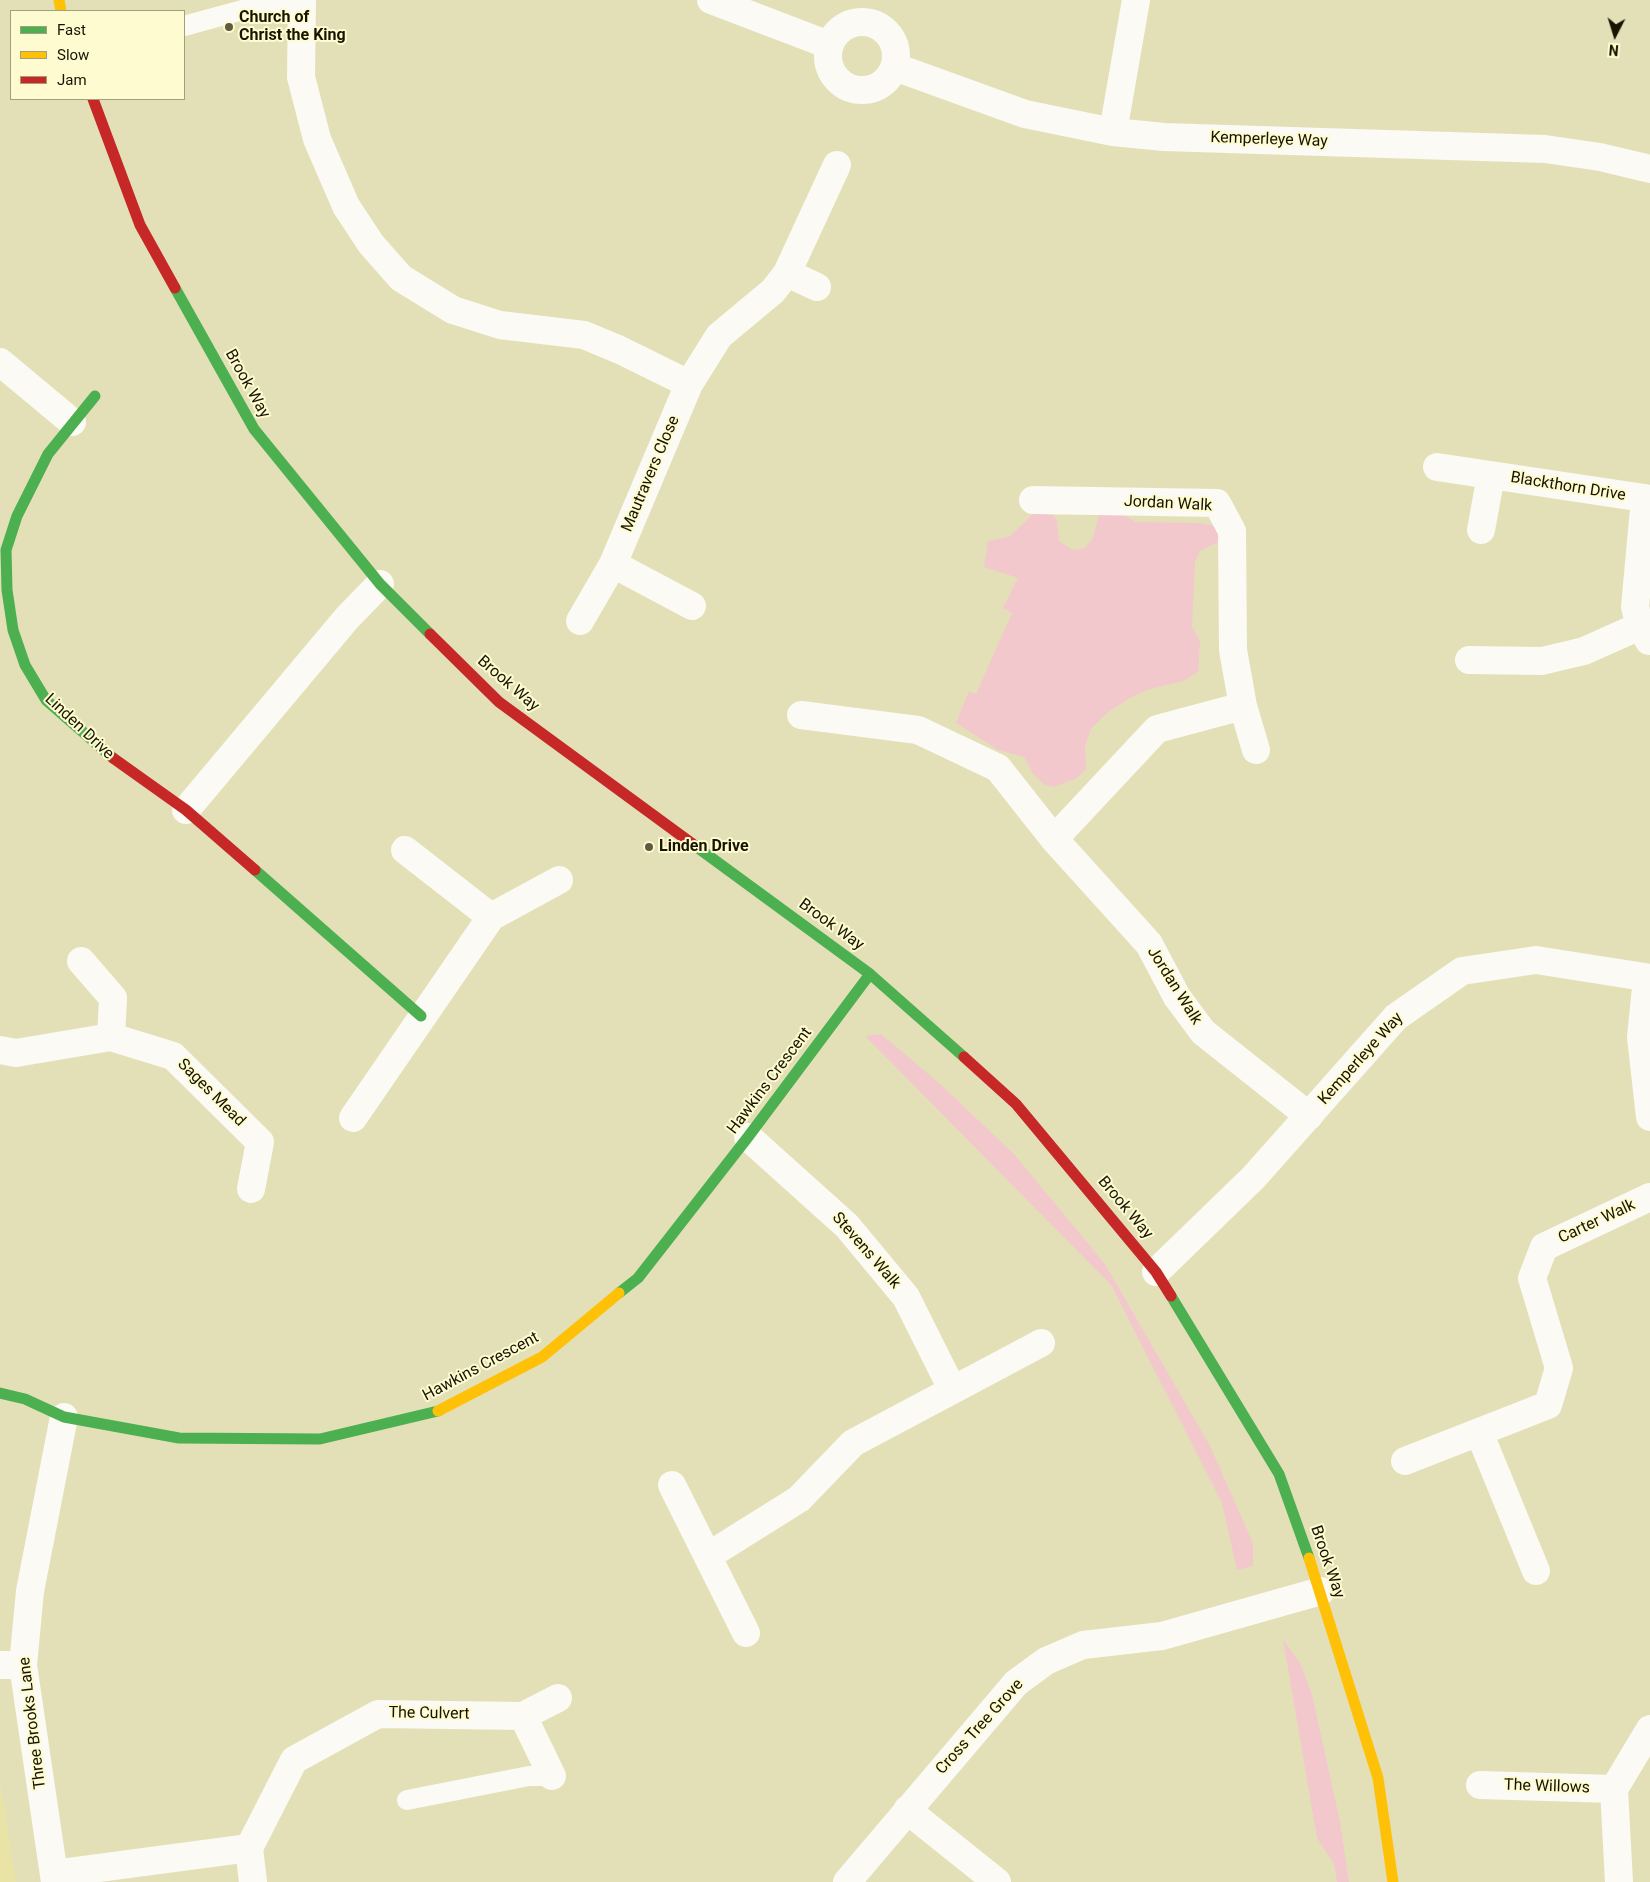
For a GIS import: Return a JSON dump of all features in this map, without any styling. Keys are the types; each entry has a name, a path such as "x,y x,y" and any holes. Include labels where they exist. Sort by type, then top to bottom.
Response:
{"street":[{"path":"302,0 301,78 317,139 346,206 371,244 401,278 453,310 500,325 584,335 620,350 689,384"},
{"path":"711,0 829,45"},
{"path":"1114,132 1136,0"},
{"path":"860,22 873,24 885,30 894,40 897,54 895,67 889,79 878,87 865,91 852,89 840,83 831,72 828,59 829,45 836,34 847,26 860,22"},
{"name":"Kemperleye Way","path":"895,67 1025,114 1114,132 1164,137 1545,149 1600,156 1650,170"},
{"name":"Brook Way","path":"93,100 140,225 254,429 380,584 499,702 870,974 1016,1104 1156,1272 1278,1474 1321,1591 1378,1778 1393,1882"},
{"name":"Mautravers Close","path":"580,621 613,564 689,384 719,336 773,292 787,273 837,164"},
{"path":"787,273 817,287"},
{"path":"0,362 72,422"},
{"name":"Linden Drive","path":"95,396 72,422 48,454 16,516 6,550 7,590 13,630 26,665 46,700 81,732 121,765 186,810 421,1016"},
{"name":"Blackthorn Drive","path":"1437,467 1647,499 1635,607 1645,634 1542,662 1469,660"},
{"name":"Blackthorn Drive","path":"1481,530 1491,475"},
{"name":"Jordan Walk","path":"1033,500 1218,503 1232,531 1233,650 1243,706 1256,750"},
{"path":"613,564 692,606"},
{"path":"186,810 347,618 380,584"},
{"path":"1054,840 1157,729 1243,706"},
{"name":"Jordan Walk","path":"801,715 918,730 998,768 1054,840 1149,944 1176,997 1203,1032 1309,1116"},
{"path":"405,850 491,917"},
{"path":"352,1118 491,917 559,880"},
{"name":"Kemperleye Way","path":"1156,1272 1254,1177 1396,1017 1462,971 1536,960 1648,978"},
{"path":"82,961 113,998 111,1037"},
{"name":"Hawkins Crescent","path":"0,1393 25,1399 64,1418 178,1438 320,1439 431,1414 542,1356 638,1278 748,1137 870,974"},
{"path":"1648,978 1641,1037 1650,1118"},
{"name":"Sages Mead","path":"0,1050 16,1053 111,1037 173,1056 260,1142 251,1189"},
{"name":"Stevens Walk","path":"748,1137 848,1226 906,1296 952,1389"},
{"name":"Carter Walk","path":"1405,1461 1548,1405 1559,1368 1532,1278 1544,1247 1650,1198"},
{"path":"708,1556 799,1499 854,1443 1041,1343"},
{"name":"Three Brooks Lane","path":"54,1878 11,1665 30,1591 64,1418"},
{"path":"1479,1432 1536,1571"},
{"path":"672,1485 746,1633"},
{"name":"Cross Tree Grove","path":"847,1882 1016,1682 1046,1661 1083,1645 1162,1636 1321,1591"},
{"name":"The Culvert","path":"249,1848 294,1760 378,1714 523,1716 558,1698"},
{"path":"523,1716 552,1776"},
{"name":"The Willows","path":"1619,1882 1614,1789 1650,1729"},
{"name":"The Willows","path":"1480,1784 1614,1789"},
{"path":"908,1810 997,1882"},
{"path":"54,1878 249,1848 252,1882"}],"lane":[{"path":"185,26 268,3 302,0"},
{"path":"407,1800 529,1776 552,1776"}],"shaded area":[{"path":"1117,509 1135,522 1201,523 1214,526 1221,532 1217,543 1200,551 1195,562 1192,627 1200,641 1198,672 1183,681 1150,689 1128,699 1107,713 1091,729 1085,747 1086,769 1077,778 1054,787 1045,785 1033,774 1024,757 998,750 956,723 969,691 976,694 1012,613 1003,608 1018,578 984,567 988,541 1010,536 1037,510 1053,515 1057,521 1059,541 1073,550 1085,548 1093,538 1099,514"},
{"path":"881,1034 940,1084 1014,1154 1105,1264 1210,1446 1253,1543 1253,1566 1237,1570 1222,1503 1111,1285 865,1036"},
{"path":"1283,1639 1300,1663 1312,1694 1340,1822 1349,1882 1337,1882 1334,1864 1317,1838"},
{"path":"0,1783 16,1882 0,1882"}],"traffic: fast":[{"path":"175,288 254,429 380,584 430,634"},
{"path":"95,396 48,454 17,516 6,550 7,590 13,630 25,665 46,700 113,758"},
{"path":"694,845 870,974 964,1057"},
{"path":"255,870 421,1016"},
{"path":"619,1293 638,1278 748,1137 870,974"},
{"path":"1171,1296 1279,1474 1309,1558"},
{"path":"0,1393 25,1399 64,1417 179,1438 320,1439 438,1411"}],"traffic: slow":[{"path":"59,0 61,10"},
{"path":"438,1411 542,1357 619,1293"},
{"path":"1309,1558 1378,1778 1393,1882"}],"traffic: jam":[{"path":"93,100 140,225 175,288"},
{"path":"430,634 499,702 694,845"},
{"path":"113,758 186,810 255,870"},
{"path":"964,1057 1016,1104 1156,1272 1171,1296"}],"place":[{"name":"Church of Christ the King","path":"229,27"},
{"name":"Linden Drive","path":"649,847"}]}
